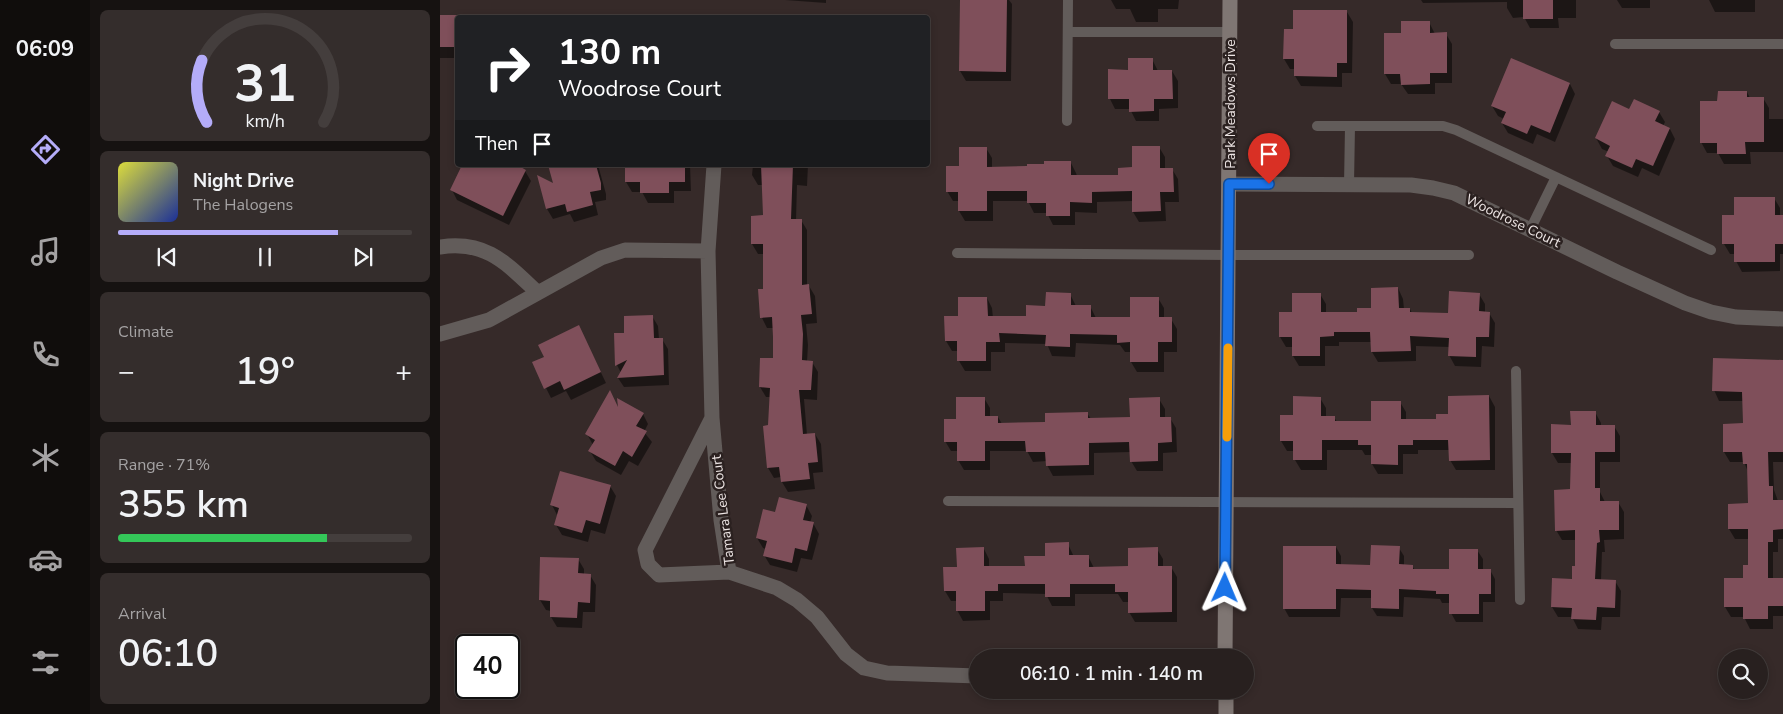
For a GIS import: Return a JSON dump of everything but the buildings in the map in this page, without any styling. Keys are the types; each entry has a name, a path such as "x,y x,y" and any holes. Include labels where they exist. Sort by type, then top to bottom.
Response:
{"street":[{"name":"Park Meadows Drive","path":"1225,649 1230,0"},
{"name":"Tamara Lee Court","path":"714,167 708,251 712,418 721,520 729,572 777,588 797,600 817,617 846,654 864,668 887,673 969,676"},
{"name":"Woodrose Court","path":"1229,184 1411,185 1440,189 1454,193 1685,303 1711,312 1736,317 1783,319"},
{"path":"440,247 460,245 474,247 506,262 537,292"},
{"path":"440,334 489,320 601,258 625,250 708,251"},
{"path":"712,418 645,550 648,564 659,575 729,572"},
{"path":"1226,699 1226,714"}],"lane":[{"path":"1067,121 1068,0"},
{"path":"1068,32 1230,32"},
{"path":"1615,44 1783,44"},
{"path":"1317,126 1442,126 1456,130 1711,250"},
{"path":"1349,185 1350,126"},
{"path":"1530,230 1556,176"},
{"path":"957,253 1469,255"},
{"path":"1516,371 1520,600"},
{"path":"948,501 1518,503"}],"slow traffic":[{"path":"1227,437 1228,348"}],"route":[{"path":"1225,588 1229,184 1269,184"}]}
